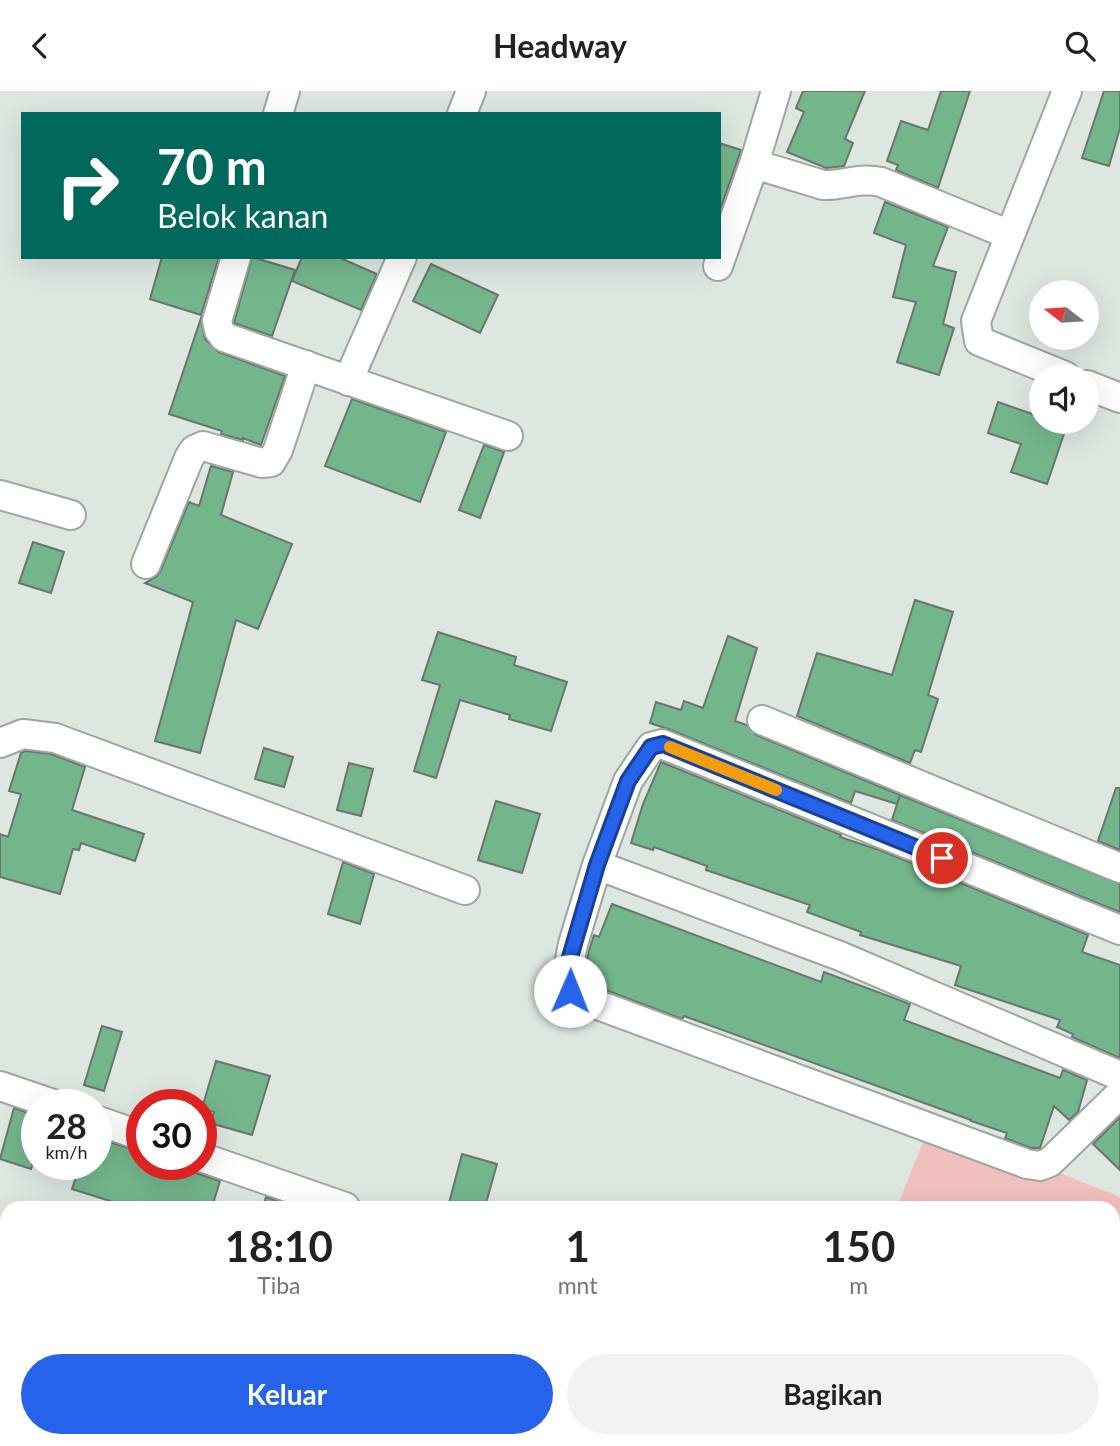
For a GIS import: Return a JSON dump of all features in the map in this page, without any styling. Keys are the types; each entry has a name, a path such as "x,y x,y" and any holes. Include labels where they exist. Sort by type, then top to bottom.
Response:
{"street":[{"path":"279,112 285,91"},
{"path":"463,112 471,91"},
{"path":"721,258 776,91"},
{"path":"1036,364 979,341 976,321 1067,91"},
{"path":"754,164 823,185 858,179 880,182 1010,235"},
{"path":"235,259 217,321 224,337 508,436"},
{"path":"348,381 401,259"},
{"path":"718,266 720,259"},
{"path":"146,564 194,450 203,446 262,463 271,461 278,450 306,365"},
{"path":"1099,390 1120,398"},
{"path":"0,495 71,515"},
{"path":"762,720 1120,868"},
{"path":"0,743 23,734 55,738 465,890"},
{"path":"1120,930 663,744 651,747 628,781 597,865 573,944 566,980 570,991 579,998 1027,1164 1040,1166 1049,1162 1120,1094"},
{"path":"597,865 840,956 1120,1076"},
{"path":"0,1086 21,1093"},
{"path":"217,1163 328,1201"}],"shaded area":[{"path":"931,1122 1120,1197 1120,1201 899,1201"}],"building":[{"path":"803,91 865,91 845,139 853,143 844,166 826,168 787,152 804,112 796,108"},
{"path":"941,91 970,91 938,188 896,170 898,165 887,161 901,121 928,130"},
{"path":"1104,91 1120,91 1120,128 1109,166 1082,158"},
{"path":"721,144 741,150 721,207"},
{"path":"885,202 948,227 933,266 956,272 943,324 954,328 939,375 897,362 916,302 893,297 906,245 874,233"},
{"path":"161,259 218,259 201,315 150,299"},
{"path":"251,259 295,270 272,336 234,323"},
{"path":"301,259 343,259 377,274 361,310 292,281"},
{"path":"431,264 498,295 480,333 413,301"},
{"path":"201,318 205,339 218,352 285,376 261,445 221,434 222,431 169,414"},
{"path":"352,399 446,432 420,502 325,466"},
{"path":"998,402 1029,413 1029,434 1064,434 1047,484 1011,472 1021,444 988,433"},
{"path":"484,445 504,452 480,518 459,510"},
{"path":"211,466 233,472 221,515 292,544 258,629 236,620 200,753 155,741 193,602 145,583 156,577 161,570 189,502 199,506"},
{"path":"33,542 64,552 51,593 19,583"},
{"path":"915,600 953,612 928,695 938,699 921,752 915,750 910,763 797,716 817,653 892,675"},
{"path":"438,632 516,657 514,665 567,682 551,731 509,719 510,715 460,700 436,778 414,771 440,685 422,680"},
{"path":"728,636 757,648 735,721 747,725 756,735 900,795 897,804 855,791 851,803 650,723 656,702 681,710 684,701 703,708"},
{"path":"264,748 293,757 284,787 255,779"},
{"path":"25,751 51,754 85,767 72,810 144,834 135,861 81,843 79,850 73,849 60,894 0,877 0,834 8,837 21,794 9,791 21,753"},
{"path":"661,762 841,835 840,837 882,851 1088,935 1082,952 1120,965 1120,1058 1072,1037 1073,1034 1057,1027 1060,1020 955,985 961,966 860,935 861,932 807,912 810,905 706,870 707,866 654,847 653,850 631,843 643,804"},
{"path":"349,763 373,769 361,816 337,810"},
{"path":"1116,788 1120,788 1120,850 1098,841"},
{"path":"900,795 1120,884 1120,912 892,820"},
{"path":"496,801 540,814 522,873 478,860"},
{"path":"343,862 374,874 360,924 328,914"},
{"path":"612,904 821,982 824,972 910,1004 904,1020 1060,1078 1063,1070 1087,1080 1078,1112 1069,1120 1054,1106 1040,1148 1031,1148 1005,1138 1007,1133 587,983 583,979 594,935 599,937"},
{"path":"102,1026 122,1032 105,1089 84,1085"},
{"path":"216,1061 270,1076 252,1135 217,1125 217,1089 208,1089"},
{"path":"14,1108 21,1110 21,1166 0,1159"},
{"path":"1120,1117 1120,1170 1093,1144"},
{"path":"112,1143 126,1147 126,1180 220,1181 214,1201 110,1201 72,1189 75,1180 112,1180"},
{"path":"462,1154 497,1164 487,1201 450,1201"}],"slow traffic":[{"path":"670,747 776,790"}],"route":[{"path":"570,991 566,980 568,964 597,865 628,781 651,747 663,744 942,858"}]}
